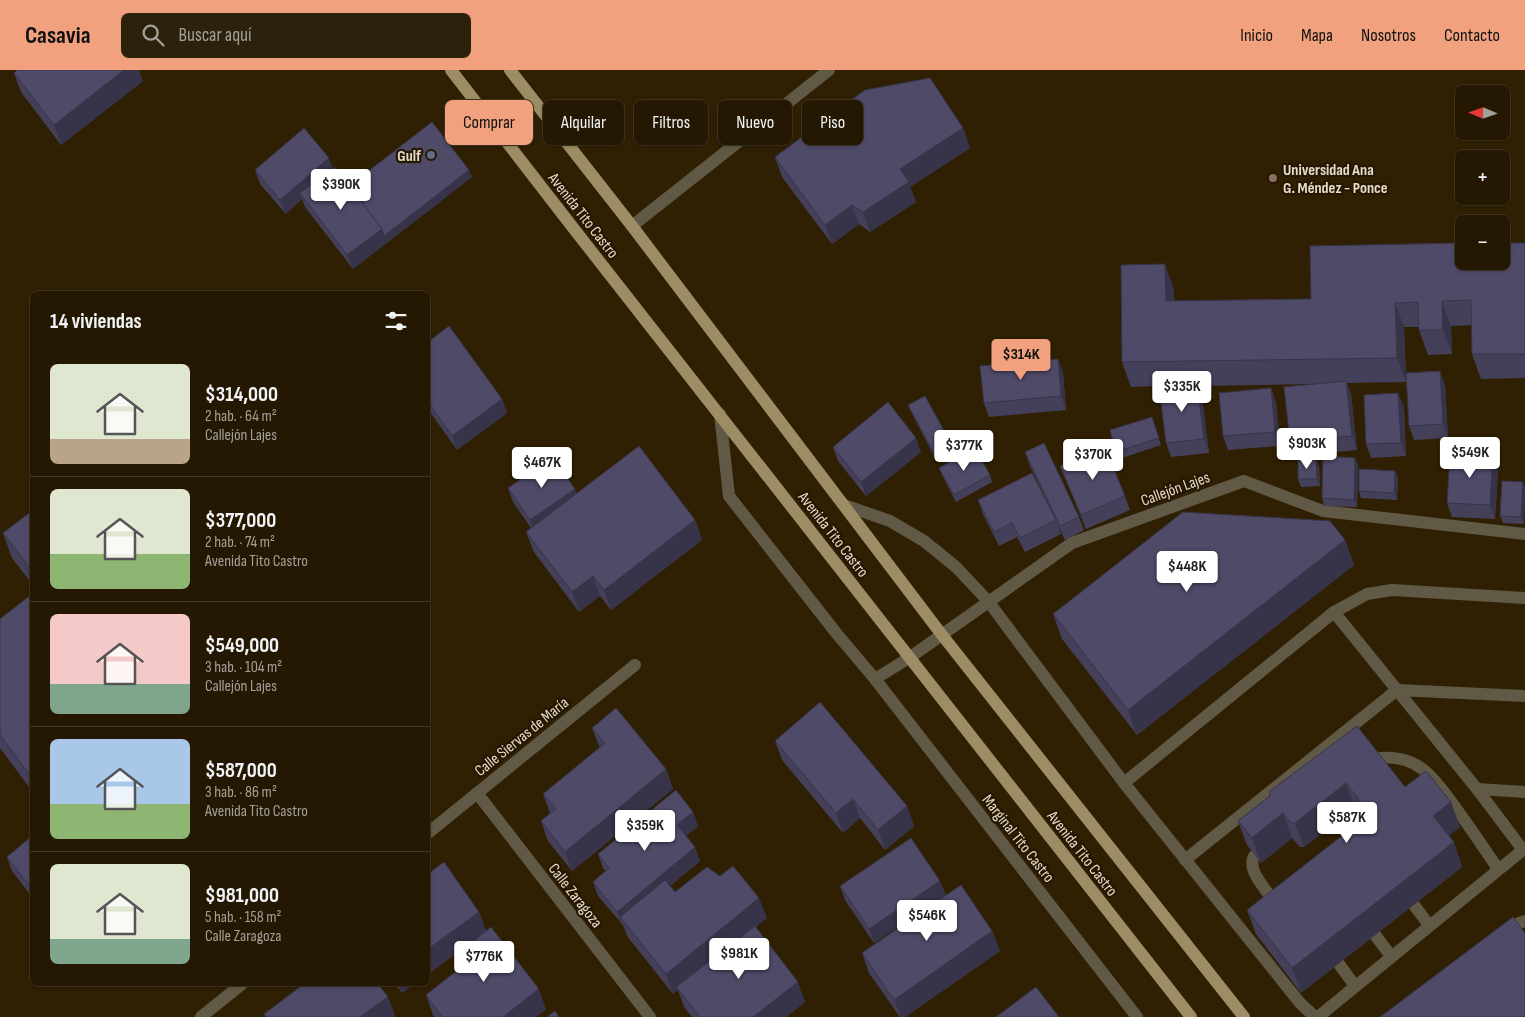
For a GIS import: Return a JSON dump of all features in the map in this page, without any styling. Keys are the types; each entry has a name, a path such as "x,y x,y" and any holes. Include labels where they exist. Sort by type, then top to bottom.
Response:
{"main road":[{"name":"Avenida Tito Castro","path":"451,70 1191,1017"},
{"name":"Avenida Tito Castro","path":"510,70 632,226 942,635 1244,1017"}],"street":[{"path":"632,226 829,70"},
{"name":"Marginal Tito Castro","path":"720,414 730,496 837,634 875,679 1137,1017"},
{"name":"Callejón Lajes","path":"875,679 909,658 1072,544 1244,481 1323,511 1525,534"},
{"path":"844,504 890,521 924,541 956,567 988,601 1124,783 1185,860 1242,922 1300,1003 1316,1017 1524,850 1334,612"},
{"path":"1124,783 1334,612 1366,594 1392,590 1525,598"},
{"name":"Calle Siervas de María","path":"430,831 635,665"},
{"path":"1185,860 1397,690 1525,696"},
{"path":"1373,759 1394,758 1407,760 1433,778 1458,810 1498,869"},
{"path":"1477,789 1525,792"},
{"name":"Calle Zaragoza","path":"477,793 650,1017"},
{"path":"1255,855 1252,858 1252,865 1268,902 1284,890"},
{"path":"1414,905 1429,925"},
{"path":"1495,938 1511,926 1525,921"},
{"path":"1375,935 1391,956"},
{"path":"1339,964 1355,986"},
{"path":"206,1015 240,986"}],"building":[{"path":"17,70 124,70 54,125 14,73"},
{"path":"930,78 963,128 900,169 909,182 863,212 852,205 825,225 775,157 802,137 802,145 863,145 863,100 852,100 865,90"},
{"path":"432,122 445,139 445,145 450,145 469,170 384,236 382,229 349,186"},
{"path":"304,128 329,158 280,200 255,170"},
{"path":"335,167 382,229 347,255 300,193"},
{"path":"1455,243 1455,270 1510,270 1510,243 1525,243 1525,354 1472,354 1471,300 1442,301 1443,330 1419,330 1418,302 1395,303 1397,358 1122,362 1121,265 1165,264 1166,301 1311,299 1310,246"},
{"path":"449,326 502,399 452,436 430,405 430,340"},
{"path":"1058,359 1061,396 984,403 980,366"},
{"path":"1440,371 1443,424 1409,426 1406,373"},
{"path":"1346,381 1352,436 1290,442 1284,387"},
{"path":"1197,382 1204,439 1166,443 1159,386"},
{"path":"1271,388 1275,432 1223,436 1219,393"},
{"path":"1398,393 1401,443 1366,444 1364,395"},
{"path":"925,396 952,445 935,455 908,405"},
{"path":"888,402 916,438 861,482 833,447"},
{"path":"1152,417 1159,438 1116,452 1110,430"},
{"path":"1044,443 1079,517 1060,526 1025,452"},
{"path":"639,446 695,520 604,590 593,576 572,592 526,532"},
{"path":"1105,447 1125,496 1081,515 1060,466"},
{"path":"975,448 990,475 954,495 939,468"},
{"path":"1450,454 1493,456 1490,505 1447,503"},
{"path":"1323,456 1355,458 1354,500 1322,498"},
{"path":"553,457 575,489 530,520 508,488"},
{"path":"1298,460 1316,460 1317,479 1298,479"},
{"path":"1359,469 1395,471 1394,493 1359,491"},
{"path":"1032,473 1056,520 1020,538 1012,523 994,532 978,500"},
{"path":"1502,481 1523,482 1521,517 1500,516"},
{"path":"1183,512 1330,521 1345,540 1128,710 1053,614"},
{"path":"30,513 30,568 3,533"},
{"path":"30,596 30,775 0,735 0,619"},
{"path":"820,702 907,806 878,830 853,799 836,813 775,741"},
{"path":"616,708 666,769 565,852 541,821 556,809 543,794 605,743 592,728"},
{"path":"1357,726 1405,787 1426,771 1451,802 1433,816 1454,842 1292,968 1247,910 1370,814 1346,783 1295,823 1291,823 1283,813 1252,838 1238,821 1270,796 1270,791"},
{"path":"676,790 693,812 677,825 695,847 617,912 593,882 609,868 598,854"},
{"path":"30,838 30,886 7,857"},
{"path":"911,838 940,881 869,929 840,886"},
{"path":"444,862 479,912 430,948 430,872"},
{"path":"733,866 759,898 666,974 620,917 665,880 675,892 707,867 720,876"},
{"path":"961,885 992,931 894,1000 862,953"},
{"path":"1513,917 1525,933 1525,1017 1380,1017"},
{"path":"755,926 798,982 753,1017 700,1017 676,987"},
{"path":"491,927 539,989 503,1017 442,1017 426,995 474,957 466,947"},
{"path":"301,986 380,986 388,997 360,1017 266,1017 264,1014"},
{"path":"1036,987 1059,1017 996,1017"},
{"path":"555,1011 559,1017 547,1017"}],"place":[{"name":"Gulf","path":"431,155"},
{"name":"Universidad Ana G. Méndez - Ponce","path":"1273,178"}]}
